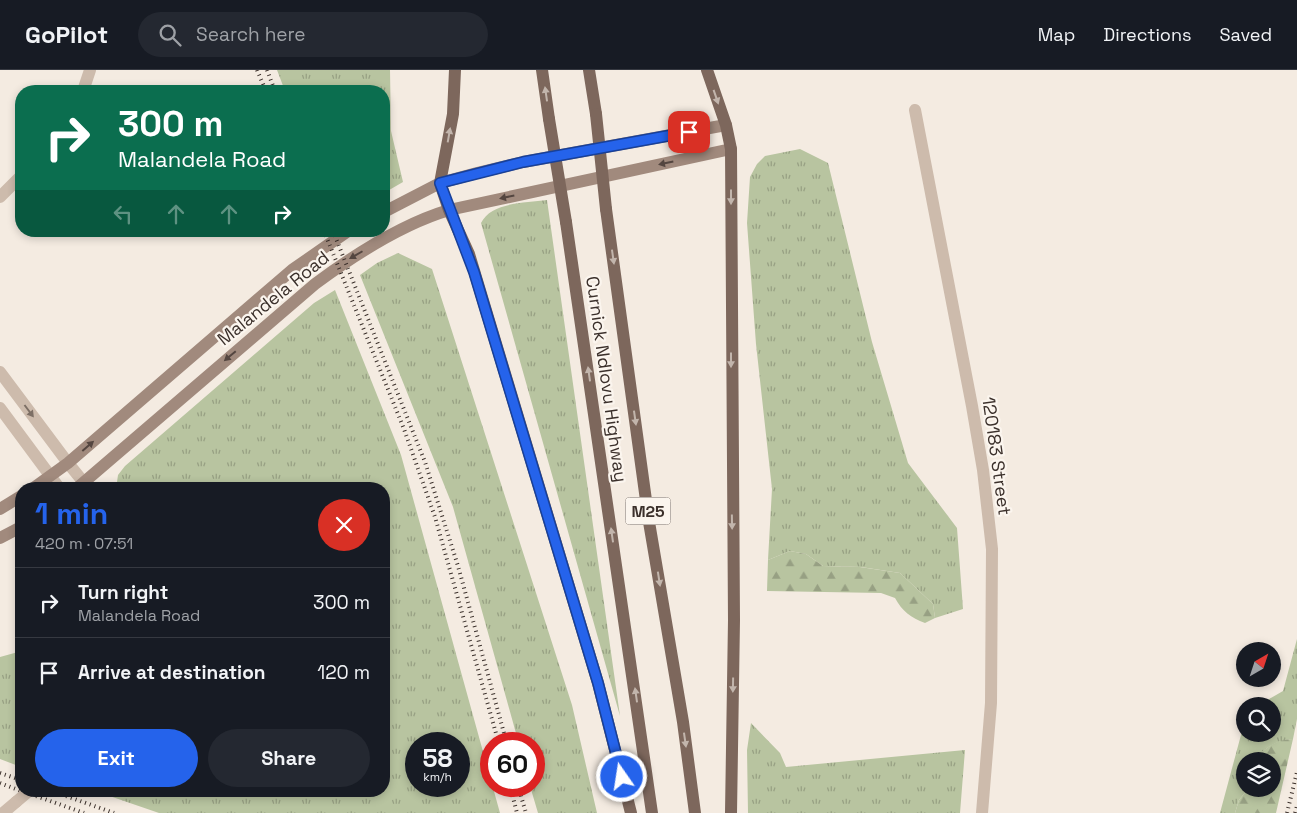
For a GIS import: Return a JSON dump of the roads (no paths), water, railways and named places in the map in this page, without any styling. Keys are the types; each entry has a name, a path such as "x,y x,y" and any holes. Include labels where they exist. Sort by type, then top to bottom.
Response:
{"main road":[{"path":"455,70 453,114 440,183 449,210 469,254 598,683 630,813"},
{"name":"Curnick Ndlovu Highway","path":"542,70 652,813"},
{"name":"Curnick Ndlovu Highway","path":"589,70 649,522 695,813"},
{"path":"707,70 726,125 731,148 734,620 731,813"},
{"path":"390,209 440,183 523,162 726,125"},
{"name":"Malandela Road","path":"88,482 315,284 349,259 376,244 436,214 449,210 731,148"},
{"name":"Malandela Road","path":"42,482 68,463 292,270 339,237"},
{"path":"0,509 15,500"},
{"path":"0,538 15,529"}],"street":[{"path":"85,85 90,70"},
{"name":"120183 Street","path":"915,110 972,406 983,470 992,549 991,703 982,813"},
{"path":"0,197 15,182"},
{"path":"0,372 80,482"},
{"path":"0,408 55,482"},
{"path":"3,813 22,797"}],"railway":[{"path":"257,70 263,85"},
{"path":"267,70 273,85"},
{"path":"326,237 404,429 435,517 496,732"},
{"path":"335,237 425,462 458,566 504,732"},
{"path":"1287,813 1297,772"},
{"path":"0,773 15,778"},
{"path":"0,783 15,789"},
{"path":"39,797 84,813"},
{"path":"69,797 114,813"},
{"path":"513,797 517,813"},
{"path":"521,797 526,813"},
{"path":"1295,813 1297,806"}]}
